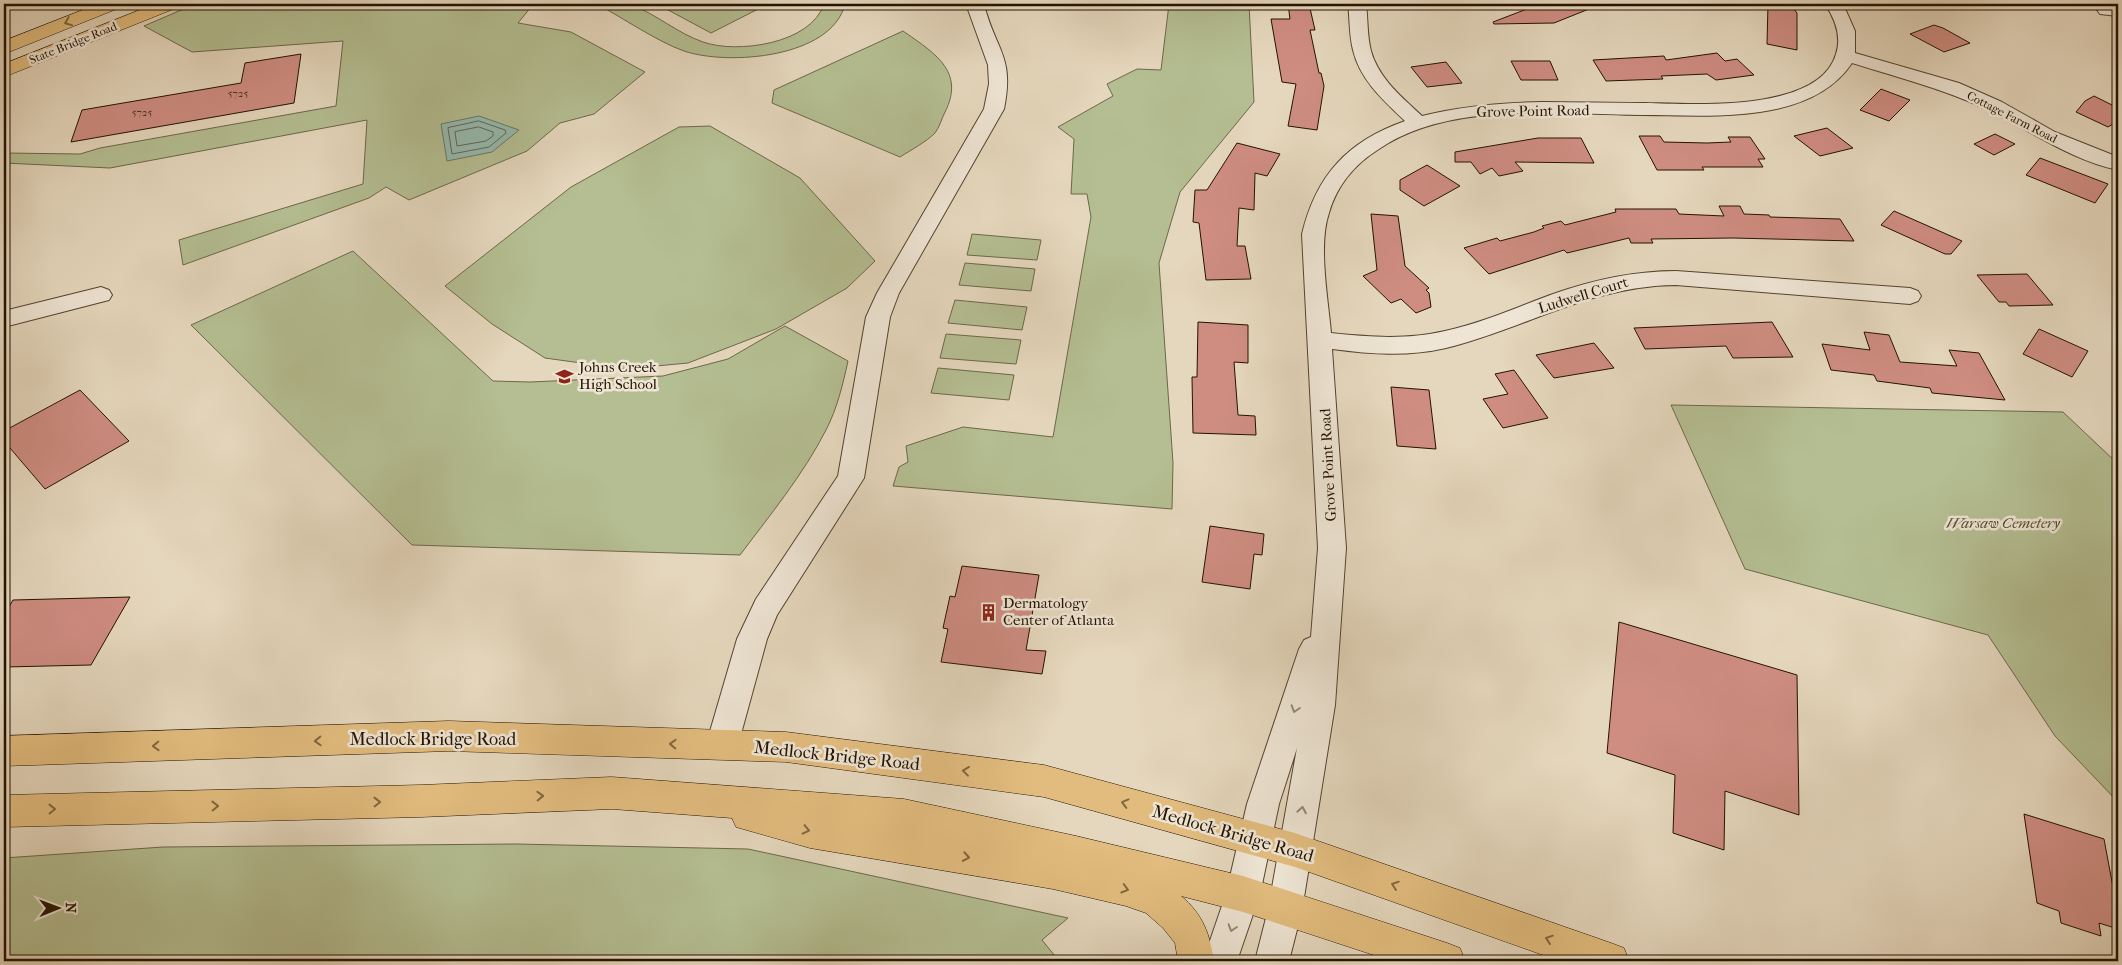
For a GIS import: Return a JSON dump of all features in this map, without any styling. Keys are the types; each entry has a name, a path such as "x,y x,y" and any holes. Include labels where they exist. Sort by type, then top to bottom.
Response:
{"highway":[{"name":"State Bridge Road","path":"4,48 113,4"},
{"name":"State Bridge Road","path":"4,71 170,4"},
{"name":"Medlock Bridge Road","path":"4,751 449,736 786,747 1044,781 1295,850 1611,961"},
{"path":"4,811 421,801 612,793 904,815 1076,853 1243,894 1285,910 1447,961"},
{"path":"729,801 750,816 810,831 1053,872 1126,888 1158,900 1176,915 1192,936 1196,961"}],"street":[{"path":"722,746 752,639 766,608 851,478 871,356 881,309 888,293 994,109 1000,84 996,57 977,18 975,4"},
{"path":"1357,4 1362,50 1366,63 1382,88 1418,123"},
{"path":"1834,4 1840,12 1849,35 1846,56"},
{"name":"Grove Point Road","path":"1272,961 1285,910 1320,705 1332,548 1321,340 1313,234 1316,214 1324,193 1340,170 1362,150 1389,134 1418,123 1456,114 1499,109 1716,110 1761,106 1793,98 1819,86 1837,72 1846,56"},
{"name":"Cottage Farm Road","path":"1846,56 1952,87 1995,106 2048,136 2118,164"},
{"name":"Ludwell Court","path":"1321,340 1380,345 1426,343 1461,335 1608,285 1645,278 1676,278 1910,296"},
{"path":"4,319 101,295"},
{"name":"Grove Point Road","path":"1220,961 1243,894 1263,804 1326,612"}],"green space":[{"path":"619,3 632,5 650,13 693,38 703,42 734,47 753,46 789,37 804,29 816,18 824,4 845,4 836,22 821,36 800,47 751,57 726,58 703,56 674,47 597,4"},
{"path":"195,4 523,4 531,7 518,23 571,32 645,72 594,114 560,123 527,151 409,200 386,187 369,198 183,265 179,240 363,184 367,120 110,168 4,163 4,153 80,154 100,148 336,106 343,41 192,52 144,26"},
{"path":"657,4 768,4 711,33"},
{"path":"1169,4 1249,4 1254,102 1180,192 1159,263 1173,463 1172,509 893,486 899,467 908,462 906,446 963,427 1053,437 1091,217 1087,194 1071,194 1074,139 1058,127 1113,96 1107,84 1137,69 1161,70"},
{"path":"903,31 935,55 949,74 952,85 950,98 935,133 900,157 772,103 774,90"},
{"path":"710,126 800,178 875,261 847,288 776,329 688,363 624,369 545,358 492,324 445,286 571,187 679,127"},
{"path":"972,234 1041,240 1037,260 967,255"},
{"path":"353,251 493,381 530,382 663,376 728,359 785,326 848,361 839,396 830,422 817,447 786,494 740,555 412,545 191,325"},
{"path":"965,263 1035,269 1031,291 959,285"},
{"path":"955,300 1027,307 1022,330 948,323"},
{"path":"946,334 1021,340 1016,364 940,358"},
{"path":"938,368 1014,375 1009,400 931,393"},
{"name":"Warsaw Cemetery","path":"1671,405 2063,412 2118,464 2118,802 2055,736 1988,635 1745,569"},
{"path":"516,844 748,849 1068,918 1042,940 1059,961 4,961 4,858 163,847"}],"water":[{"path":"479,116 519,130 492,152 447,161 441,124"}],"building":[{"path":"1288,4 1309,4 1315,30 1310,30 1319,73 1321,73 1324,86 1317,130 1288,126 1296,84 1282,82 1271,19 1290,19"},
{"path":"1540,4 1599,5 1554,23 1494,24 1493,22"},
{"path":"1768,4 1790,4 1797,13 1797,50 1767,44"},
{"path":"1934,25 1970,43 1944,52 1910,34"},
{"path":"1717,53 1725,61 1737,59 1754,75 1716,80 1707,74 1661,76 1663,79 1606,81 1593,60 1664,56 1666,60"},
{"path":"301,54 294,103 71,142 82,110 241,83 245,63"},
{"path":"1511,61 1550,61 1558,80 1521,80"},
{"path":"1446,62 1462,83 1427,87 1411,67"},
{"path":"1881,89 1910,100 1889,121 1860,110"},
{"path":"2094,96 2118,108 2118,121 2108,127 2076,112 2085,101"},
{"path":"1827,128 1853,148 1820,156 1794,136"},
{"path":"1995,134 2015,144 1994,155 1974,144"},
{"path":"1639,136 1660,136 1664,142 1707,143 1731,142 1728,137 1750,137 1765,159 1758,159 1763,167 1702,167 1704,170 1657,170"},
{"path":"1538,138 1581,138 1594,163 1515,162 1523,171 1499,176 1492,168 1480,174 1471,162 1455,162 1455,152"},
{"path":"1237,143 1280,154 1267,176 1255,173 1254,210 1239,208 1237,246 1245,246 1251,279 1206,280 1199,223 1193,222 1195,190 1207,190"},
{"path":"2040,158 2108,184 2095,203 2026,175"},
{"path":"1427,165 1460,186 1424,206 1400,190 1400,180"},
{"path":"1719,206 1740,206 1744,214 1769,215 1770,217 1840,219 1854,241 1733,238 1651,239 1653,243 1631,243 1629,238 1567,253 1564,250 1489,274 1464,248 1497,238 1500,241 1534,232 1544,228 1542,226 1561,221 1565,225 1616,212 1615,209 1676,209 1679,214 1724,216"},
{"path":"1894,211 1962,241 1951,254 1945,254 1881,225"},
{"path":"1371,214 1398,216 1405,266 1429,288 1426,290 1429,293 1431,307 1416,313 1401,299 1391,303 1363,276 1377,270"},
{"path":"2027,274 2053,305 2009,306 2006,302 1999,302 1977,275"},
{"path":"1198,322 1248,325 1248,363 1234,362 1238,415 1255,416 1256,435 1193,433 1192,377 1197,377"},
{"path":"1772,322 1793,357 1733,358 1726,346 1645,349 1634,328"},
{"path":"2039,329 2088,351 2072,377 2023,354"},
{"path":"1864,332 1889,335 1900,362 1957,366 1949,350 1979,353 2005,400 1932,393 1930,388 1877,381 1874,375 1831,370 1822,344 1870,350"},
{"path":"1594,343 1614,368 1554,378 1536,355"},
{"path":"1514,370 1548,418 1503,428 1483,399 1508,394 1495,374"},
{"path":"1391,387 1429,390 1436,449 1397,446"},
{"path":"80,390 129,441 45,489 4,441 4,431"},
{"path":"1210,526 1264,534 1262,555 1254,554 1250,589 1202,582"},
{"name":"Dermatology Center of Atlanta","path":"962,566 1039,575 1026,650 1046,651 1042,674 941,662 948,629 943,628 950,596 955,597"},
{"path":"130,597 91,665 4,667 4,615 13,600"},
{"path":"1619,622 1797,675 1799,815 1725,791 1724,850 1673,833 1675,775 1607,753"},
{"path":"2024,814 2104,839 2118,914 2118,929 2099,923 2101,936 2061,923 2059,911 2037,903"}],"place":[{"name":"Johns Creek High School","path":"565,376"},
{"name":"Dermatology Center of Atlanta","path":"989,612"}]}
